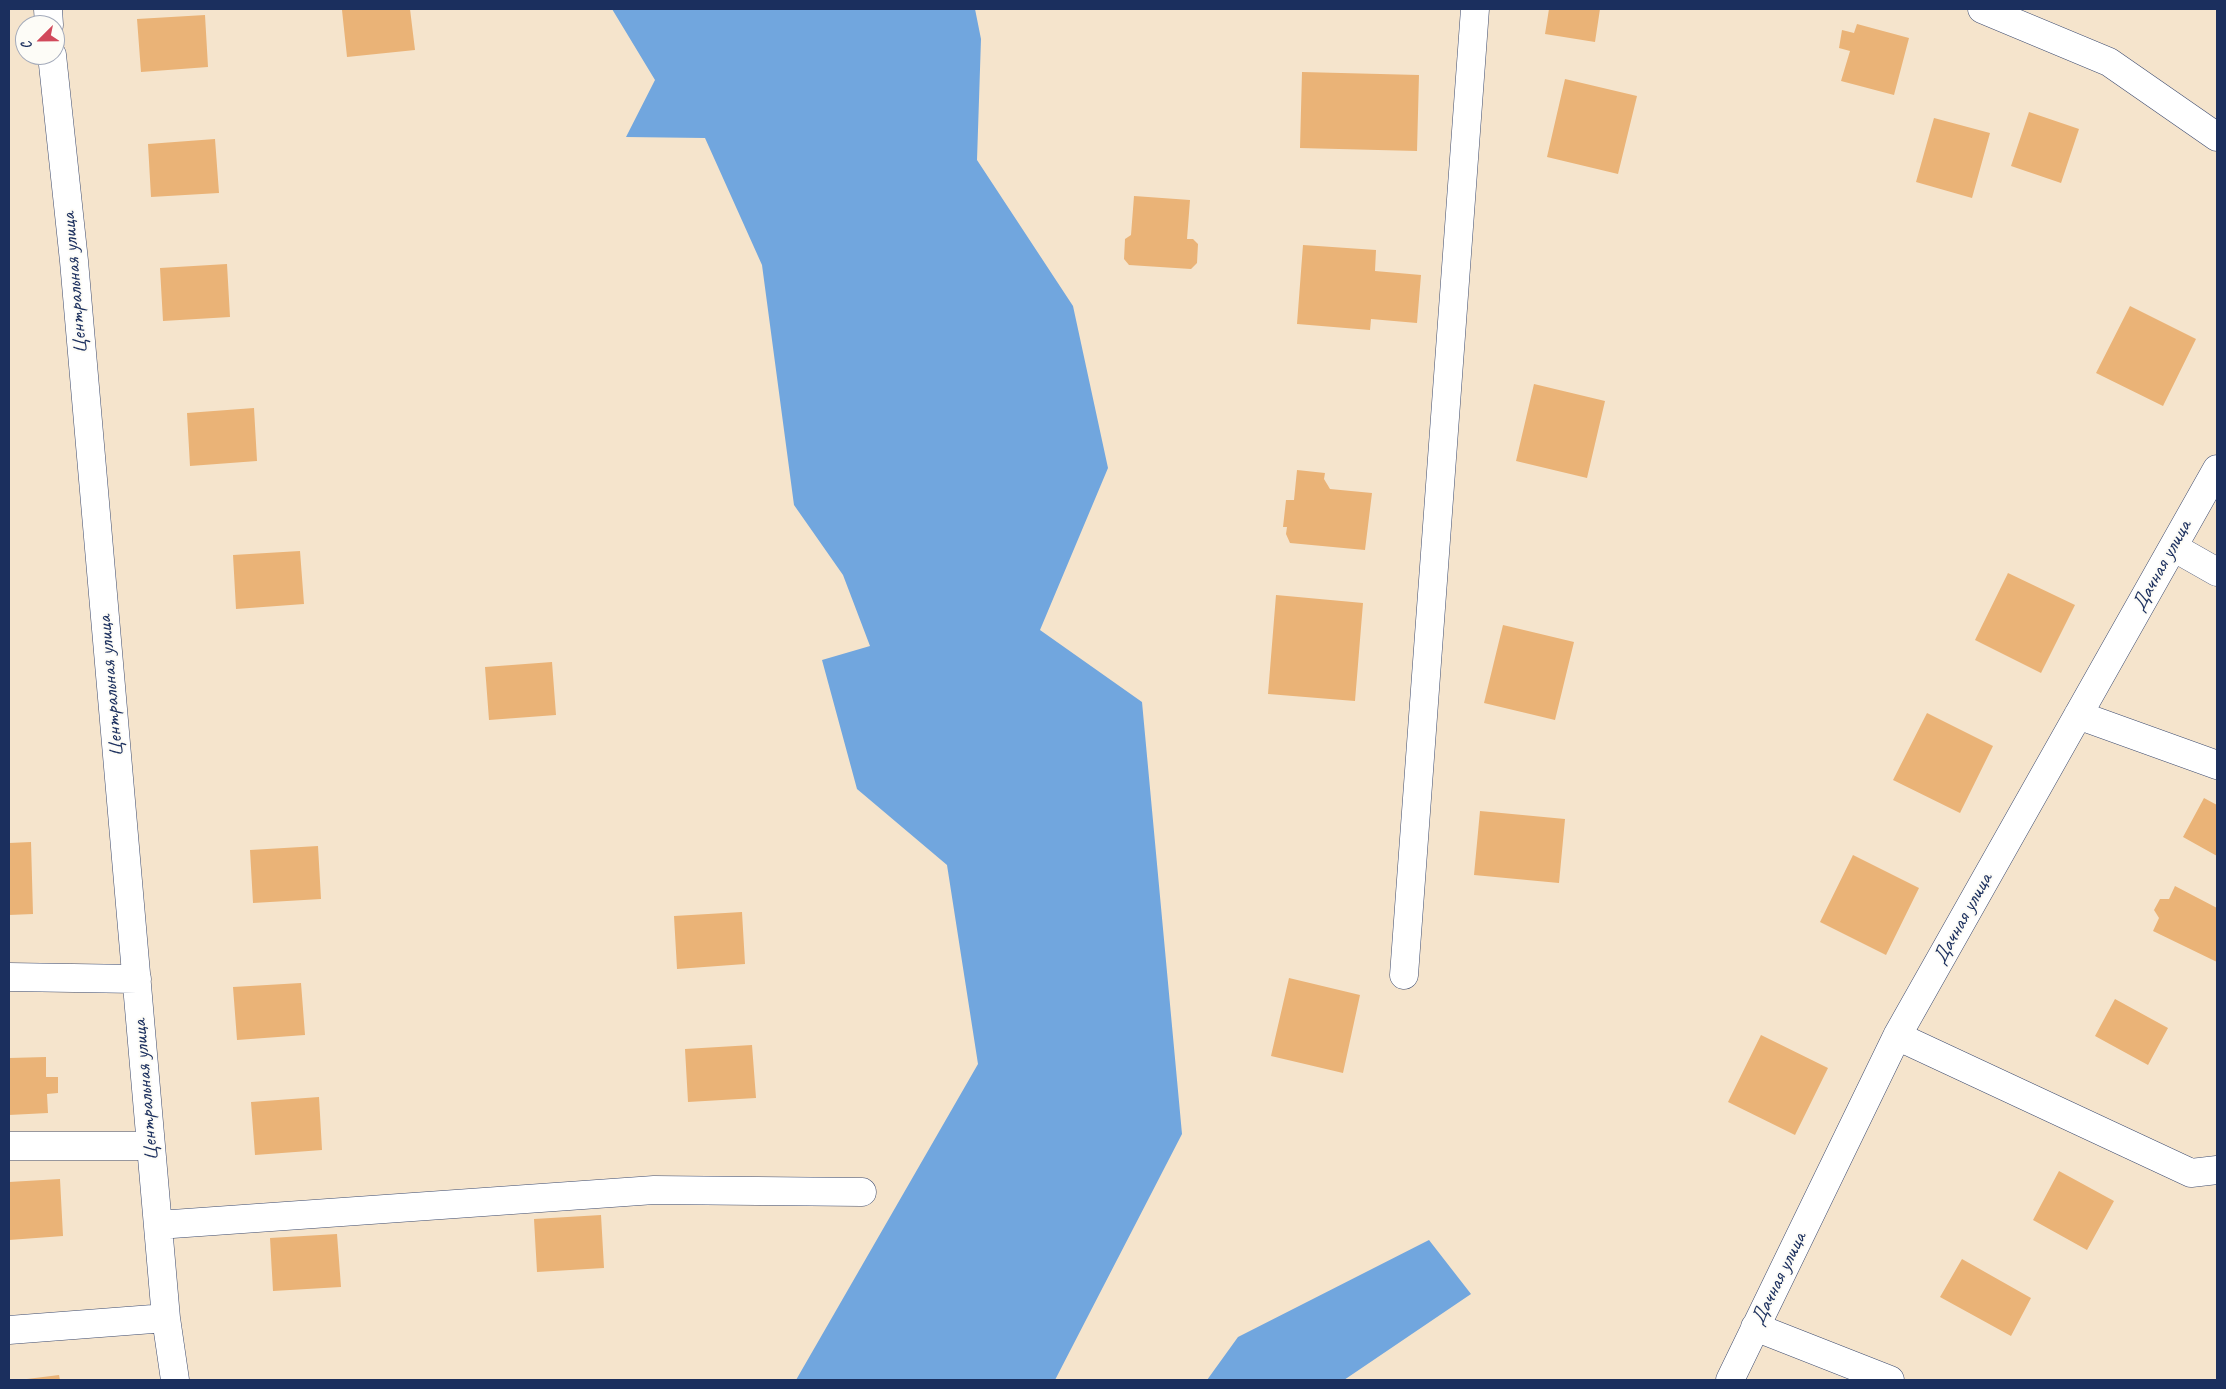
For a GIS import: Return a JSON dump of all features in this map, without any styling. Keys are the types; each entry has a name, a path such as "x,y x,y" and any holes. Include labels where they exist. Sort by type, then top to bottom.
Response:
{"street":[{"path":"1404,975 1475,9"},
{"path":"1982,9 2108,62 2217,136"},
{"name":"Центральная улица","path":"53,65 74,261 166,1318 175,1380"},
{"name":"Дачная улица","path":"1730,1380 1897,1036 2217,469"},
{"path":"2173,546 2217,572"},
{"path":"2078,715 2217,765"},
{"path":"9,977 137,979"},
{"path":"1897,1036 2191,1173 2217,1170"},
{"path":"9,1146 151,1146"},
{"path":"158,1225 654,1190 862,1192"},
{"path":"9,1330 166,1318"},
{"path":"1755,1327 1890,1380"}],"water":[{"path":"612,9 975,9 981,39 977,160 1073,306 1108,468 1040,630 1142,702 1182,1134 1055,1380 796,1380 978,1064 947,865 857,789 822,660 870,646 843,575 794,505 762,265 705,138 626,137 655,80"},
{"path":"1429,1240 1471,1294 1344,1380 1207,1380 1238,1337"}],"building":[{"path":"410,9 415,50 347,57 342,10"},
{"path":"1549,9 1600,9 1595,42 1545,34"},
{"path":"205,15 208,67 141,72 137,19"},
{"path":"1857,24 1909,38 1894,95 1841,81 1850,51 1839,48 1842,30 1854,33"},
{"path":"1302,72 1419,75 1417,151 1300,148"},
{"path":"1565,79 1637,96 1618,174 1547,157"},
{"path":"2029,112 2079,129 2061,183 2011,166"},
{"path":"1934,118 1990,133 1972,198 1916,182"},
{"path":"215,139 219,193 151,197 148,144"},
{"path":"1134,196 1190,200 1187,239 1193,239 1198,244 1197,263 1191,269 1129,265 1124,259 1125,239 1131,235"},
{"path":"1303,245 1376,250 1375,271 1421,275 1417,323 1371,319 1370,330 1297,324"},
{"path":"227,264 230,317 163,321 160,268"},
{"path":"2130,306 2196,339 2163,406 2096,373"},
{"path":"1534,384 1605,401 1587,478 1516,461"},
{"path":"254,408 257,461 190,466 187,413"},
{"path":"1297,470 1325,473 1324,479 1330,489 1372,493 1365,550 1290,543 1286,534 1287,527 1283,527 1286,500 1294,500"},
{"path":"300,551 304,604 236,609 233,555"},
{"path":"2008,573 2075,605 2041,673 1975,640"},
{"path":"1276,595 1363,603 1355,701 1268,694"},
{"path":"1503,625 1574,642 1555,720 1484,703"},
{"path":"552,662 556,715 489,720 485,667"},
{"path":"1927,713 1993,746 1960,813 1893,780"},
{"path":"2204,798 2217,805 2217,856 2183,837"},
{"path":"1480,811 1565,819 1559,883 1474,875"},
{"path":"31,842 33,914 9,915 9,843"},
{"path":"318,846 321,899 253,903 250,850"},
{"path":"1853,855 1919,888 1886,955 1820,922"},
{"path":"2175,886 2217,908 2217,962 2153,931 2159,918 2154,910 2160,899 2169,899"},
{"path":"742,912 745,964 677,969 674,916"},
{"path":"1289,978 1360,995 1343,1073 1271,1056"},
{"path":"301,983 305,1035 237,1040 233,987"},
{"path":"2115,999 2168,1028 2148,1065 2095,1036"},
{"path":"1761,1035 1828,1068 1795,1135 1728,1102"},
{"path":"752,1045 756,1098 688,1102 685,1049"},
{"path":"46,1057 46,1077 58,1077 58,1093 47,1094 48,1113 9,1115 9,1058"},
{"path":"319,1097 322,1150 255,1155 251,1102"},
{"path":"2059,1171 2114,1201 2087,1250 2033,1220"},
{"path":"60,1179 63,1236 9,1240 9,1182"},
{"path":"601,1215 604,1268 537,1272 534,1219"},
{"path":"337,1234 341,1287 273,1291 270,1238"},
{"path":"1962,1259 2031,1298 2011,1336 1940,1297"},
{"path":"59,1375 60,1380 27,1380 27,1379"}]}
